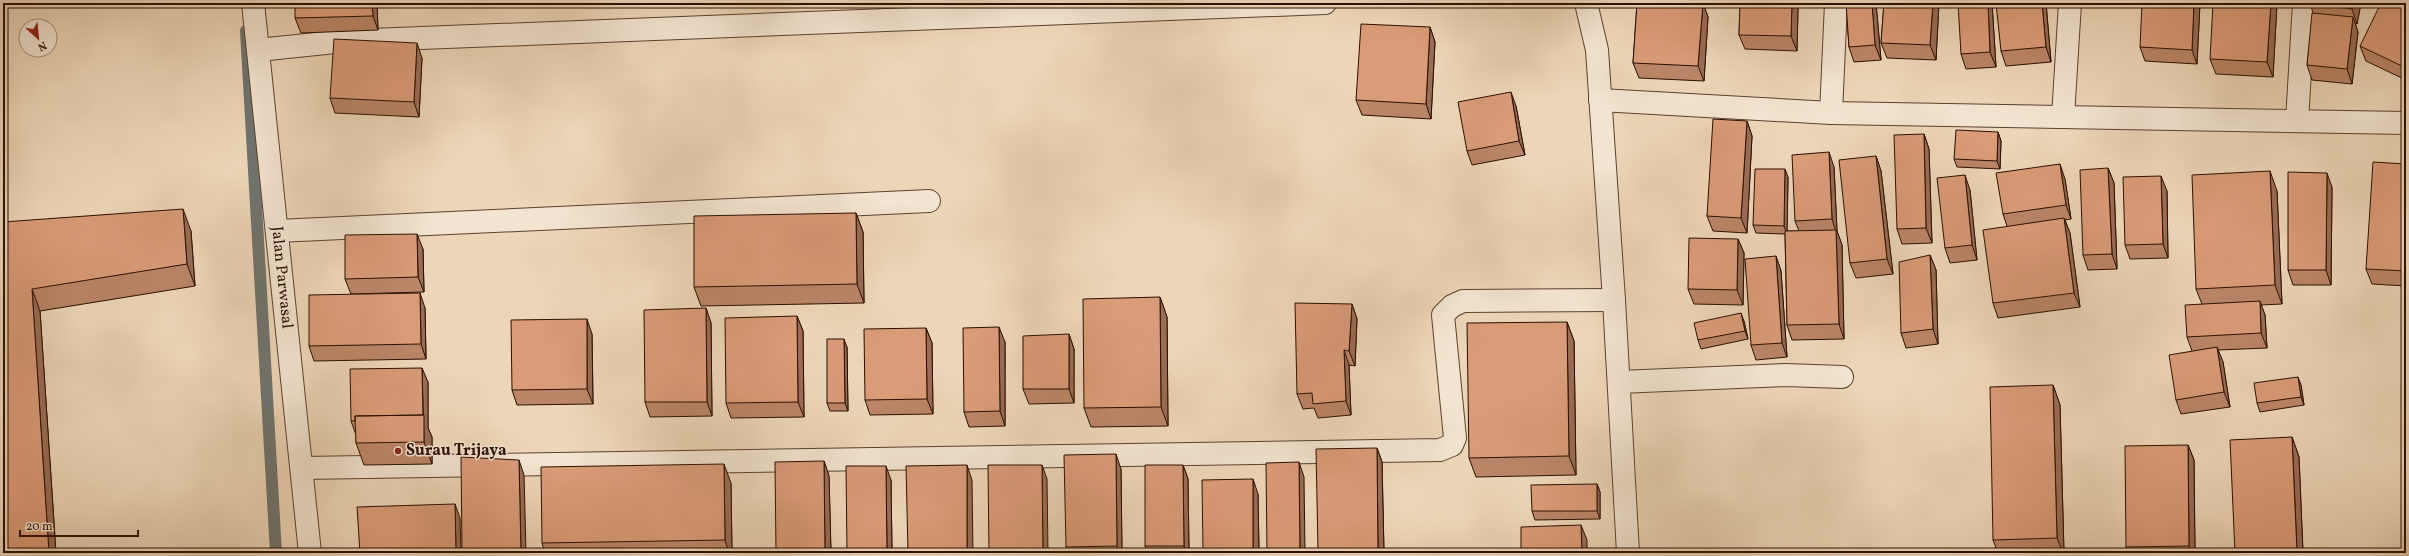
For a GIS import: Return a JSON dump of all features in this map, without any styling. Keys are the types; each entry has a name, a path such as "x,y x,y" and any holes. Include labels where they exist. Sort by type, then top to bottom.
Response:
{"street":[{"name":"Jalan Parwasal","path":"253,3 310,553"},
{"path":"258,50 345,41 1325,3"},
{"path":"1586,3 1597,50 1614,300 1628,553"},
{"path":"1831,112 1836,3"},
{"path":"2063,116 2070,3"},
{"path":"2297,121 2304,3"},
{"path":"1600,100 1831,112 2406,123"},
{"path":"277,230 929,201"},
{"path":"302,468 1440,450 1452,445 1455,438 1442,315 1452,306 1463,300 1614,300"},
{"path":"1619,382 1786,375 1842,377"}],"building":[{"path":"295,3 372,3 373,16 295,18"},
{"path":"1637,3 1703,3 1698,66 1633,63"},
{"path":"1740,3 1792,3 1791,36 1739,35"},
{"path":"1846,3 1872,3 1875,45 1849,47"},
{"path":"1884,3 1933,3 1930,45 1881,43"},
{"path":"1958,3 1988,3 1990,52 1961,54"},
{"path":"1996,3 2042,3 2046,47 2001,51"},
{"path":"2142,3 2194,3 2192,50 2140,47"},
{"path":"2213,3 2271,3 2267,62 2210,59"},
{"path":"2312,3 2353,3 2352,9"},
{"path":"2381,3 2406,3 2406,68 2360,46"},
{"path":"2312,13 2353,17 2347,69 2307,65"},
{"path":"1361,24 1430,27 1426,104 1356,100"},
{"path":"334,39 417,43 414,102 330,98"},
{"path":"1511,92 1519,141 1467,151 1458,102"},
{"path":"1713,119 1747,121 1741,218 1707,216"},
{"path":"1956,130 1998,132 1997,161 1954,159"},
{"path":"1924,134 1926,228 1897,229 1894,135"},
{"path":"1829,152 1832,219 1795,221 1792,155"},
{"path":"1876,156 1887,259 1850,263 1839,160"},
{"path":"2373,162 2406,164 2406,271 2366,269"},
{"path":"2060,164 2066,205 2003,214 1996,173"},
{"path":"2108,168 2112,254 2083,255 2080,170"},
{"path":"1755,169 1785,169 1784,226 1753,225"},
{"path":"2270,171 2275,285 2196,289 2192,175"},
{"path":"2288,172 2327,173 2326,270 2288,270"},
{"path":"1965,175 1972,245 1945,248 1937,178"},
{"path":"2161,176 2163,244 2125,245 2123,177"},
{"path":"183,209 187,264 32,289 49,553 3,553 3,222"},
{"path":"856,213 857,284 694,287 694,216"},
{"path":"2064,218 2074,293 1993,303 1983,230"},
{"path":"1836,230 1839,324 1787,325 1785,231"},
{"path":"417,234 418,277 345,279 345,235"},
{"path":"1689,238 1738,239 1737,290 1688,289"},
{"path":"1930,255 1933,329 1901,333 1899,262"},
{"path":"1776,256 1782,343 1751,345 1745,259"},
{"path":"420,293 421,344 309,346 309,295"},
{"path":"1160,297 1161,407 1084,408 1083,299"},
{"path":"2260,301 2261,333 2187,337 2185,305"},
{"path":"1295,303 1352,304 1349,351 1344,350 1346,401 1313,404 1312,393 1297,394"},
{"path":"706,308 707,402 645,402 644,310"},
{"path":"1741,313 1745,331 1698,340 1694,323"},
{"path":"797,316 798,402 726,403 725,318"},
{"path":"587,319 587,389 512,390 511,320"},
{"path":"1567,322 1569,456 1469,458 1467,323"},
{"path":"999,327 1000,411 964,412 963,328"},
{"path":"926,328 927,399 865,400 864,329"},
{"path":"1069,334 1069,389 1023,389 1023,336"},
{"path":"827,339 844,339 845,403 827,403"},
{"path":"2217,347 2224,392 2176,400 2169,355"},
{"path":"422,368 423,415 355,416 355,421 351,421 350,369"},
{"path":"2298,377 2301,397 2257,403 2254,383"},
{"path":"2053,385 2057,538 1993,540 1990,387"},
{"path":"424,415 424,442 356,443 355,416"},
{"path":"2292,437 2297,551 2235,553 2230,440"},
{"path":"2188,445 2189,546 2126,547 2125,446"},
{"path":"1377,448 1378,550 1318,551 1316,449"},
{"path":"1116,454 1117,546 1066,547 1064,455"},
{"path":"461,457 519,460 521,553 462,553"},
{"path":"824,461 825,552 776,552 775,462"},
{"path":"1299,462 1300,553 1267,553 1266,463"},
{"path":"724,464 725,540 542,543 541,467"},
{"path":"967,465 967,553 908,553 906,466"},
{"path":"988,465 1042,465 1043,553 989,553"},
{"path":"1145,465 1183,465 1184,546 1145,546"},
{"path":"846,466 886,466 887,552 847,552"},
{"path":"1253,479 1253,551 1203,551 1202,480"},
{"path":"1597,484 1597,511 1532,511 1531,485"},
{"path":"455,504 456,553 360,553 357,507"},
{"path":"1581,525 1582,553 1521,553 1521,527"}],"waterway":[{"path":"246,31 276,553"}],"place":[{"name":"Surau Trijaya","path":"398,451"}]}
